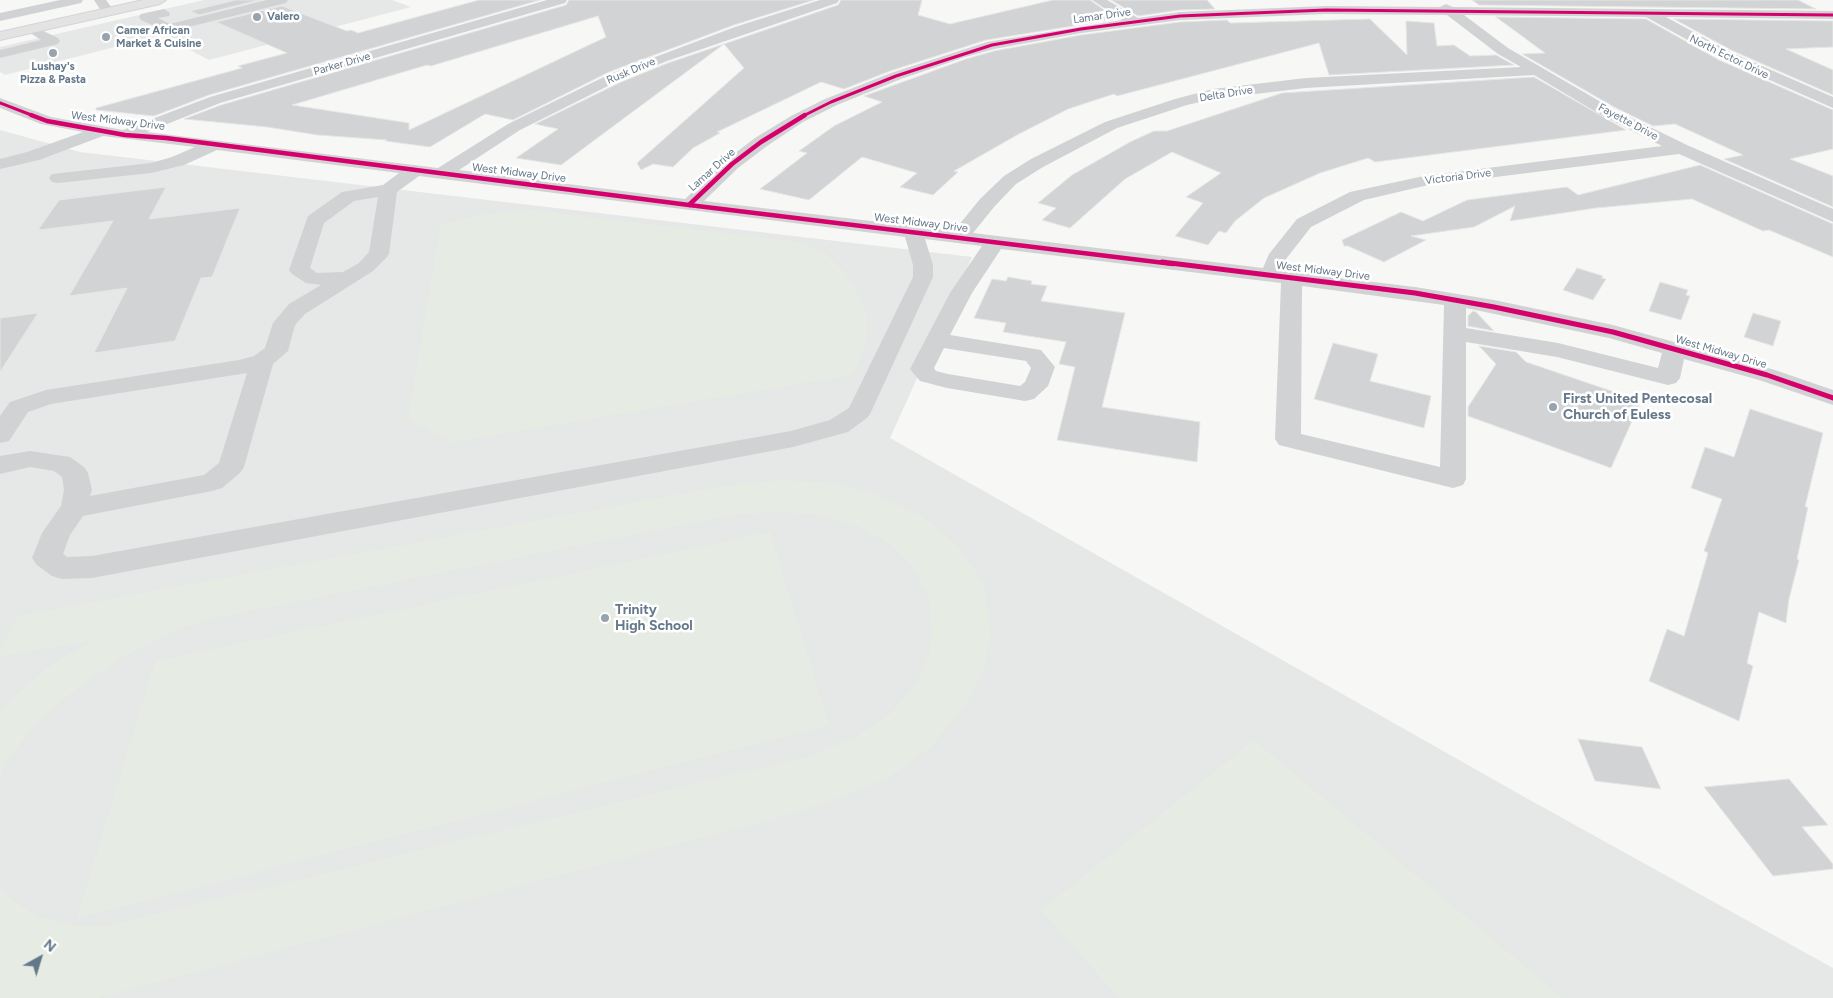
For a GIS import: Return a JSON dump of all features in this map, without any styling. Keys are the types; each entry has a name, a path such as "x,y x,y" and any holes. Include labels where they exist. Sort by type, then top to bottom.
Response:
{"main road":[{"path":"0,36 160,0"}],"street":[{"path":"0,17 77,0"},
{"path":"100,0 109,12"},
{"path":"143,4 170,12 146,17 168,28 282,0"},
{"name":"Parker Drive","path":"125,135 178,113 216,100 561,0"},
{"name":"Rusk Drive","path":"442,173 514,127 616,77 722,36 833,0"},
{"path":"1098,0 1136,22"},
{"name":"North Ector Drive","path":"1631,0 1647,12 1725,55 1833,103"},
{"name":"Lamar Drive","path":"689,205 732,164 762,142 797,119 831,102 932,64 992,46 1080,29 1228,13 1444,5 1647,12 1833,15"},
{"name":"Fayette Drive","path":"1444,5 1503,50 1607,112 1681,150 1833,216"},
{"path":"0,54 53,41 30,29"},
{"name":"Delta Drive","path":"959,238 987,203 1010,180 1037,163 1110,125 1181,102 1213,94 1306,83 1536,71"},
{"name":"West Midway Drive","path":"0,103 46,121 125,135 215,144 689,205 1406,292 1613,332 1767,375 1833,398"},
{"path":"0,164 33,156 101,131"},
{"path":"58,178 151,168 178,160 215,144"},
{"name":"Victoria Drive","path":"1455,333 1452,479 1288,439 1282,276 1276,258 1304,223 1357,196 1424,181 1681,150"},
{"path":"349,278 313,279 299,270 315,220 349,196 389,190 416,170"},
{"path":"0,435 19,407 46,396 241,367 262,361 276,350 284,323 297,309 366,268 379,254 389,190"},
{"path":"0,465 30,459 61,463 75,473 78,490 74,508 56,533 47,558 62,568 92,567 794,439 839,426 859,412 923,277 923,265 913,232"},
{"path":"936,340 961,293 995,242"},
{"path":"1455,300 1455,333 1558,350 1668,378 1674,350"},
{"path":"74,508 212,482 231,467 262,361"}],"shaded area":[{"path":"204,0 392,0 411,7 209,60 162,35 5,75 0,72 0,47"},
{"name":"Trinity High School","path":"0,130 80,152 972,257 890,438 1528,799 1833,968 1833,998 0,998"},
{"path":"530,210 799,242 825,253 846,273 867,312 867,340 860,359 852,375 452,442 408,419 441,224 488,214"},
{"path":"781,480 833,483 880,496 923,516 956,544 983,582 991,634 984,668 966,704 931,747 886,779 787,815 98,998 0,998 0,887 6,896 38,916 69,925 107,926 810,756 855,737 890,714 917,683 929,655 932,627 927,592 912,565 887,542 856,525 819,515 776,512 731,515 215,618 173,631 128,654 81,685 38,721 6,762 0,776 0,710 44,670 92,640 0,657 0,650 17,616 724,486"},
{"path":"770,532 829,725 77,918 155,661"},
{"path":"1254,740 1563,998 1119,998 1041,910"}],"building":[{"path":"236,0 259,0 199,15 190,11"},
{"path":"479,0 540,0 209,95 154,116 96,110 96,108 242,68 238,66 287,53 216,22 282,6 347,31 351,30 358,33"},
{"path":"569,0 814,0 734,25 609,72 513,120 485,114 430,147 385,141 387,140 317,135 267,127 184,119 221,105 566,5","holes":["598,16 606,37 409,130 409,123 292,105"]},
{"path":"841,0 922,0 918,15 950,24 1053,0 1090,0 1117,19 986,40 890,71 844,89 821,82 717,132 720,133 693,148 673,167 653,164 641,170 637,163 744,68 724,44 838,5"},
{"path":"1111,0 1207,0 1215,9 1180,10 1138,16"},
{"path":"1472,0 1798,0 1816,9 1479,5"},
{"path":"1496,17 1646,19 1719,60 1833,110 1833,149 1790,159 1833,176 1833,207 1724,159 1743,155 1675,124 1653,126 1614,107 1522,54 1545,53"},
{"path":"1370,19 1407,55 1406,21 1434,23 1437,46 1454,45 1470,56 1496,55 1514,65 1329,75 1319,43 1117,96 1114,94 1068,109 1017,135 954,171 958,172 933,195 900,187 917,173 862,157 809,200 760,189 807,153 799,151 834,126 882,102 864,96 966,59 994,51 1081,35 1180,22 1227,20 1230,23"},
{"path":"1674,19 1833,21 1833,47 1786,49 1833,70 1833,95 1731,50"},
{"path":"724,44 561,165 516,158 558,129 535,124 621,82 668,63"},
{"path":"1534,77 1626,130 1375,162 1368,158 1320,173 1264,198 1235,221 1226,233 1219,231 1208,245 1175,236 1203,203 1186,197 1221,173 1172,152 1125,179 1070,228 1042,220 1056,208 1038,203 1072,175 1130,142 1154,131 1167,131 1282,93"},
{"path":"1700,165 1833,224 1833,257 1769,230 1763,231 1692,199 1596,208 1510,221 1515,206 1474,227 1411,236 1426,240 1384,262 1344,246 1342,240 1401,212 1423,221 1467,200 1567,187 1578,195"},
{"path":"166,187 149,219 240,208 212,277 201,278 175,341 94,353 127,288 69,296 113,221 38,230 59,200"},
{"path":"1577,268 1603,276 1601,278 1606,279 1593,300 1563,290"},
{"path":"1008,277 1032,281 1031,284 1047,286 1041,301 1125,313 1102,407 1200,422 1197,462 1057,440 1075,367 1059,364 1066,342 1003,332 1006,323 974,318 992,279 1006,281"},
{"path":"1660,282 1688,290 1686,295 1690,296 1681,320 1649,311"},
{"path":"1473,311 1494,331 1468,326 1468,316"},
{"path":"38,313 0,372 0,318"},
{"path":"1753,313 1781,321 1773,346 1744,337"},
{"path":"1333,343 1378,354 1370,381 1431,396 1424,428 1314,399"},
{"name":"First United Pentecosal Church of Euless","path":"1479,346 1516,352 1526,362 1641,401 1611,468 1468,416 1468,407 1496,364"},
{"path":"1750,409 1823,433 1805,507 1808,507 1797,559 1799,560 1789,599 1786,623 1759,612 1747,663 1753,666 1739,721 1649,681 1667,629 1684,636 1708,553 1704,551 1722,499 1691,488 1705,447 1734,457"},
{"path":"1578,739 1642,747 1661,789 1595,781"},
{"path":"1789,779 1828,825 1802,827 1833,864 1833,869 1773,876 1704,787"}],"cycle path":[{"path":"689,205 732,164 761,142 797,119 831,102 896,76 960,54 992,45 1081,29 1180,16 1326,10 1833,15"},
{"path":"0,103 47,121 125,135 166,138 689,205 1415,293 1494,307 1613,332 1767,375 1833,398"}],"place":[{"name":"Valero","path":"257,17"},
{"name":"Camer African Market & Cuisine","path":"106,37"},
{"name":"Lushay's Pizza & Pasta","path":"53,53"},
{"name":"First United Pentecosal Church of Euless","path":"1553,407"},
{"name":"Trinity High School","path":"605,618"}]}
